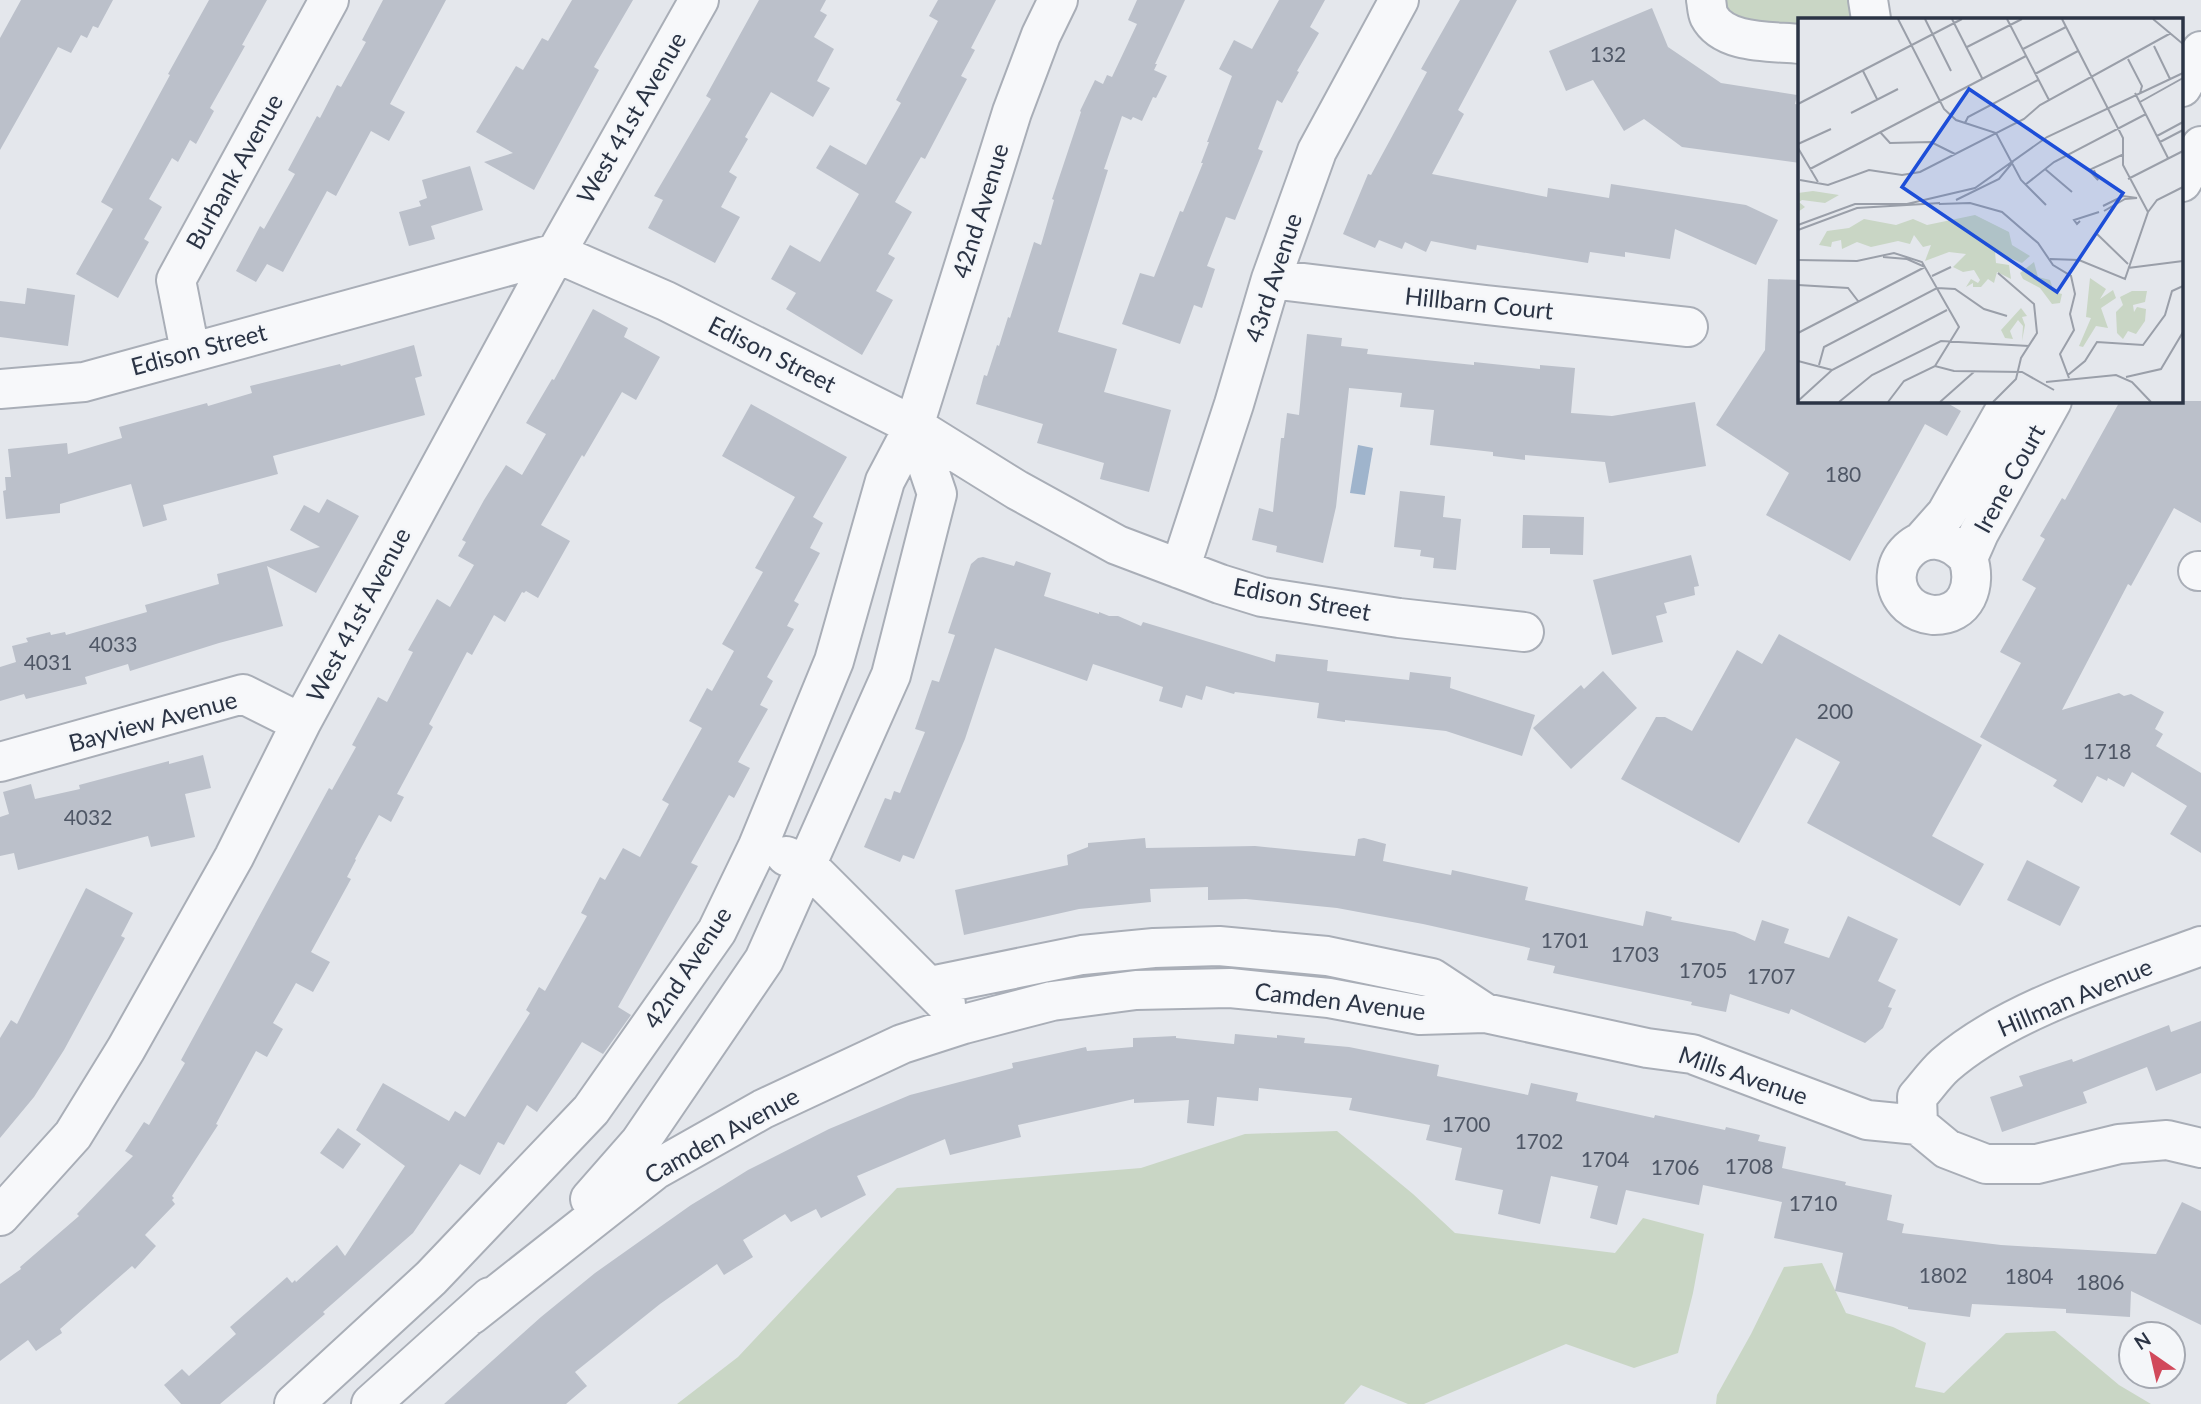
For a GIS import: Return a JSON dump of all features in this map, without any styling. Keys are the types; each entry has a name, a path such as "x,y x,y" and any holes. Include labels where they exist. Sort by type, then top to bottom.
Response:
{"street":[{"name":"Burbank Avenue","path":"190,351 176,280 329,0"},
{"name":"West 41st Avenue","path":"0,1216 73,1135 126,1049 234,857 301,723 556,253 699,0"},
{"name":"42nd Avenue","path":"294,1404 431,1278 591,1110 717,931 758,846 834,662 885,481 914,426 1012,112 1041,35 1058,0"},
{"name":"43rd Avenue","path":"1180,569 1234,404 1271,279 1317,151 1399,0"},
{"path":"1706,0 1709,15 1717,27 1730,34 1798,44"},
{"path":"1868,0 1871,18"},
{"path":"2184,83 2201,51"},
{"path":"2184,178 2201,146"},
{"name":"Edison Street","path":"0,389 84,382 556,253 666,301 914,426 1017,490 1106,539 1180,569 1262,597 1399,618 1524,632"},
{"name":"Hillbarn Court","path":"1271,279 1688,327"},
{"name":"Irene Court","path":"1922,541 1948,541 1968,558 1972,583 1968,595 1960,606 1949,613 1925,614 1905,601 1899,590 1898,567 1903,556 1922,541 1946,514 2009,402"},
{"name":"Irene Court","path":"1968,558 2051,402"},
{"path":"371,1404 471,1315 571,1220 640,1142 764,960 891,675 937,494 914,426"},
{"name":"Bayview Avenue","path":"0,762 243,694 301,723"},
{"path":"758,846 806,864 930,986 964,1024"},
{"name":"Camden Avenue","path":"930,986 1082,956 1154,948 1219,946 1327,956 1432,978 1485,1013"},
{"name":"Hillman Avenue","path":"1918,1125 1917,1097 1944,1066 1977,1041 2041,1007 2201,946"},
{"name":"Camden Avenue","path":"471,1315 655,1170 763,1109 902,1044 964,1024 1052,1001 1136,990 1230,988 1329,998 1420,1015 1485,1013"},
{"name":"Mills Avenue","path":"1485,1013 1647,1048 1692,1054 1867,1120 1918,1125"},
{"path":"1918,1125 1947,1149 1986,1164 2037,1164 2119,1144 2167,1140 2201,1148"}],"green space":[{"path":"1719,0 1850,0 1856,18 1798,18 1798,32 1737,23"},
{"path":"1337,1131 1455,1233 1615,1253 1643,1218 1704,1234 1678,1353 1634,1368 1566,1344 1424,1404 1408,1404 1361,1385 1344,1404 677,1404 738,1357 897,1188 1141,1168 1245,1134"},
{"path":"1822,1263 1846,1313 1893,1327 1926,1343 1915,1387 1944,1393 2006,1333 2055,1331 2117,1383 2117,1390 2127,1390 2151,1404 1716,1404 1717,1395 1784,1267"}],"water":[{"path":"1358,445 1373,448 1365,495 1350,493"}],"building":[{"path":"21,0 113,0 98,28 93,26 87,38 81,35 71,53 58,47 0,150 0,38"},
{"path":"209,0 267,0 210,108 214,111 196,144 190,140 178,162 172,158 149,199 162,207 144,239 149,242 118,298 76,274 113,209 101,202"},
{"path":"383,0 446,0 390,104 405,112 389,141 371,131 336,196 327,191 283,272 267,264 256,282 236,271 260,226 264,229 295,174 288,170 317,116 320,118 337,85 341,87 366,42 362,40"},
{"path":"572,0 633,0 594,67 599,70 534,190 484,162 513,153 476,132 516,66 523,70 542,38 548,41"},
{"path":"759,0 826,0 820,11 827,15 814,37 834,49 817,81 830,88 813,117 771,92 745,137 748,139 729,172 737,177 721,207 740,217 715,263 648,228 663,200 654,196 711,99 706,96"},
{"path":"938,0 996,0 971,48 975,50 961,76 967,79 925,159 921,157 895,202 912,212 888,254 895,258 876,291 893,300 862,355 786,309 796,293 771,279 790,245 820,262 859,194 816,168 830,145 866,165 901,103 896,100 938,21 929,16"},
{"path":"1137,0 1185,0 1155,64 1154,70 1167,76 1156,98 1153,97 1142,121 1122,116 1104,169 1108,170 1058,332 1117,349 1104,392 1171,410 1149,492 1100,479 1104,463 1037,443 1043,424 976,404 984,375 987,376 1008,317 1010,318 1034,242 1041,245 1054,200 1052,199 1080,111 1095,80 1103,84 1107,75 1112,77 1137,24 1128,20"},
{"path":"1279,0 1325,0 1310,27 1319,33 1282,103 1277,100 1258,149 1263,151 1235,220 1226,217 1207,266 1215,269 1202,308 1194,305 1180,344 1122,324 1140,273 1154,277 1180,211 1183,212 1203,163 1207,142 1232,76 1219,69 1234,40 1252,49"},
{"path":"1460,0 1517,0 1458,110 1464,114 1432,174 1547,197 1548,188 1609,198 1611,184 1746,205 1778,220 1756,265 1675,229 1670,259 1625,252 1625,257 1590,252 1588,263 1477,245 1476,250 1431,241 1426,252 1405,242 1402,249 1379,240 1375,248 1343,234 1368,174 1371,175 1427,72 1421,69"},
{"path":"1652,8 1668,47 1721,83 1797,95 1795,104 1798,105 1798,163 1682,147 1644,119 1624,131 1593,80 1566,91 1549,51"},
{"path":"470,166 483,210 431,226 435,239 409,246 399,212 421,206 419,201 427,198 422,180"},
{"path":"1768,279 1798,280 1798,402 1946,402 1961,411 1947,436 1925,424 1850,561 1766,515 1789,473 1716,425 1765,350"},
{"path":"27,288 75,295 68,346 0,337 0,301 25,304"},
{"path":"593,309 628,328 624,337 660,357 636,400 622,392 541,525 570,541 538,598 526,591 522,592 505,622 494,615 472,655 467,652 429,724 433,727 397,794 404,797 391,822 379,815 347,877 351,879 311,952 330,962 313,992 296,983 273,1023 283,1029 267,1057 256,1051 216,1124 218,1125 172,1196 175,1204 145,1235 156,1246 135,1269 132,1266 60,1329 62,1333 36,1351 28,1340 0,1361 0,1284 21,1269 20,1267 79,1216 77,1214 133,1156 125,1151 144,1122 149,1125 185,1063 181,1060 329,788 332,790 356,747 352,745 378,697 387,702 413,652 408,650 437,599 450,607 474,565 458,556 466,542 462,540 484,500 506,465 522,475 546,434 526,423 552,379 554,380"},
{"path":"1307,334 1342,338 1341,346 1368,349 1367,354 1474,365 1474,362 1540,369 1540,365 1575,368 1571,413 1612,416 1695,402 1706,466 1609,483 1605,462 1525,455 1525,460 1493,456 1493,452 1430,445 1434,410 1400,407 1402,393 1349,388 1336,507 1323,563 1276,552 1277,546 1252,540 1259,508 1273,512 1281,438 1284,438 1287,413 1299,415"},
{"path":"414,345 422,376 415,378 425,415 273,456 278,474 163,505 167,520 143,527 131,484 60,504 60,513 6,519 3,491 6,490 5,477 11,477 8,449 67,443 68,454 122,438 119,427 252,393 250,386 340,364 341,366"},
{"path":"2201,401 2201,523 2174,508 2131,586 2128,584 2062,710 2119,693 2124,696 2131,694 2164,712 2155,729 2163,734 2156,746 2201,773 2201,853 2170,834 2187,806 2132,772 2124,787 2108,778 2107,781 2097,776 2082,803 2053,786 2057,780 1980,737 2021,663 2000,652 2036,588 2022,580 2045,539 2040,536 2062,498 2065,500 2119,402"},
{"path":"751,404 847,457 813,517 823,523 810,548 820,553 794,601 799,604 787,626 794,629 767,677 773,681 760,705 768,709 738,762 750,768 734,798 729,795 691,863 698,866 618,1007 631,1015 603,1054 582,1042 537,1112 527,1105 504,1145 498,1142 480,1175 460,1164 413,1233 265,1366 220,1404 181,1404 164,1385 182,1369 189,1376 236,1334 230,1327 287,1277 292,1283 295,1280 296,1282 337,1245 345,1256 405,1166 356,1130 383,1083 449,1121 455,1111 465,1117 530,1013 526,1010 539,987 545,991 587,916 581,913 600,877 605,880 623,848 640,857 669,804 662,800 702,728 689,721 707,688 712,691 734,651 722,644 763,572 755,568 795,497 722,456"},
{"path":"1400,491 1445,496 1443,517 1461,519 1456,570 1433,568 1434,558 1420,556 1421,550 1394,547"},
{"path":"327,499 359,516 316,593 267,566 283,626 130,671 128,664 85,677 87,684 26,699 24,694 0,701 0,667 16,662 12,646 28,642 26,638 50,632 51,635 65,632 66,635 147,612 145,605 219,584 217,574 320,547 290,530 304,505 319,513"},
{"path":"1523,515 1584,517 1583,555 1550,554 1550,548 1522,548"},
{"path":"1691,555 1699,586 1694,587 1695,595 1664,603 1667,613 1656,616 1663,642 1612,655 1593,580"},
{"path":"983,557 1014,566 1016,561 1051,573 1044,596 1099,614 1118,616 1141,626 1143,622 1275,662 1276,654 1328,660 1327,671 1409,680 1410,672 1451,677 1450,688 1535,715 1522,756 1446,731 1317,718 1319,703 1234,694 1206,686 1202,700 1186,695 1182,708 1159,701 1163,687 1093,664 1087,681 995,648 965,739 914,859 903,855 900,862 864,847 885,798 891,800 894,791 900,793 925,732 915,729 932,680 939,682 955,635 948,633 971,564"},
{"path":"1779,634 1982,745 1932,836 1984,864 1960,906 1807,823 1840,762 1796,738 1739,843 1621,779 1656,717 1665,717 1692,731 1737,650 1762,664"},
{"path":"1603,671 1637,708 1571,769 1533,728 1581,685 1584,689"},
{"path":"203,755 211,788 185,794 195,837 151,847 148,836 18,870 14,853 0,856 0,817 9,814 3,792 31,784 35,799 80,789 79,785 169,761 169,764"},
{"path":"1145,838 1146,848 1255,846 1355,856 1358,839 1364,838 1386,844 1383,861 1451,875 1452,870 1528,887 1525,900 1643,926 1646,911 1672,917 1671,920 1735,932 1755,941 1762,920 1789,929 1784,943 1829,958 1848,916 1898,939 1878,981 1896,990 1883,1028 1865,1043 1791,1009 1789,1014 1730,994 1726,1012 1691,1005 1692,1002 1553,973 1555,966 1527,960 1530,948 1337,908 1246,899 1208,900 1208,887 1150,889 1151,902 1079,909 964,935 955,890 1068,865 1067,855 1088,847 1088,843"},
{"path":"2027,860 2080,887 2060,926 2007,900"},
{"path":"86,888 133,913 121,936 125,938 64,1050 34,1097 0,1138 0,1038 11,1020 17,1024"},
{"path":"2201,1021 2201,1073 2156,1091 2147,1067 2083,1092 2087,1103 2002,1132 1990,1097 2023,1086 2019,1076 2072,1059 2073,1062 2169,1025 2171,1032"},
{"path":"1235,1034 1305,1038 1304,1043 1349,1047 1439,1065 1437,1076 1528,1095 1531,1083 1578,1093 1576,1101 1654,1118 1655,1115 1760,1135 1758,1141 1786,1147 1782,1168 1892,1195 1887,1220 1904,1224 1902,1233 2001,1245 2156,1254 2182,1202 2201,1211 2201,1325 2131,1291 2130,1317 2066,1313 2066,1309 1972,1304 1970,1317 1908,1309 1835,1291 1843,1253 1774,1238 1782,1202 1703,1185 1699,1205 1626,1190 1617,1225 1590,1218 1598,1186 1551,1176 1540,1224 1498,1214 1503,1190 1455,1180 1462,1148 1426,1140 1430,1125 1349,1110 1352,1098 1259,1088 1258,1101 1217,1097 1214,1126 1187,1123 1189,1100 1134,1103 1134,1099 1018,1125 1021,1137 950,1155 945,1139 857,1176 866,1195 821,1218 816,1209 791,1222 785,1214 743,1240 753,1257 724,1275 717,1264 660,1304 575,1372 587,1386 566,1404 444,1404 541,1317 595,1273 691,1205 748,1170 829,1129 910,1095 1013,1068 1012,1063 1086,1047 1087,1051 1133,1047 1133,1038 1176,1036 1234,1044"},
{"path":"338,1128 361,1144 343,1169 320,1153"}]}
